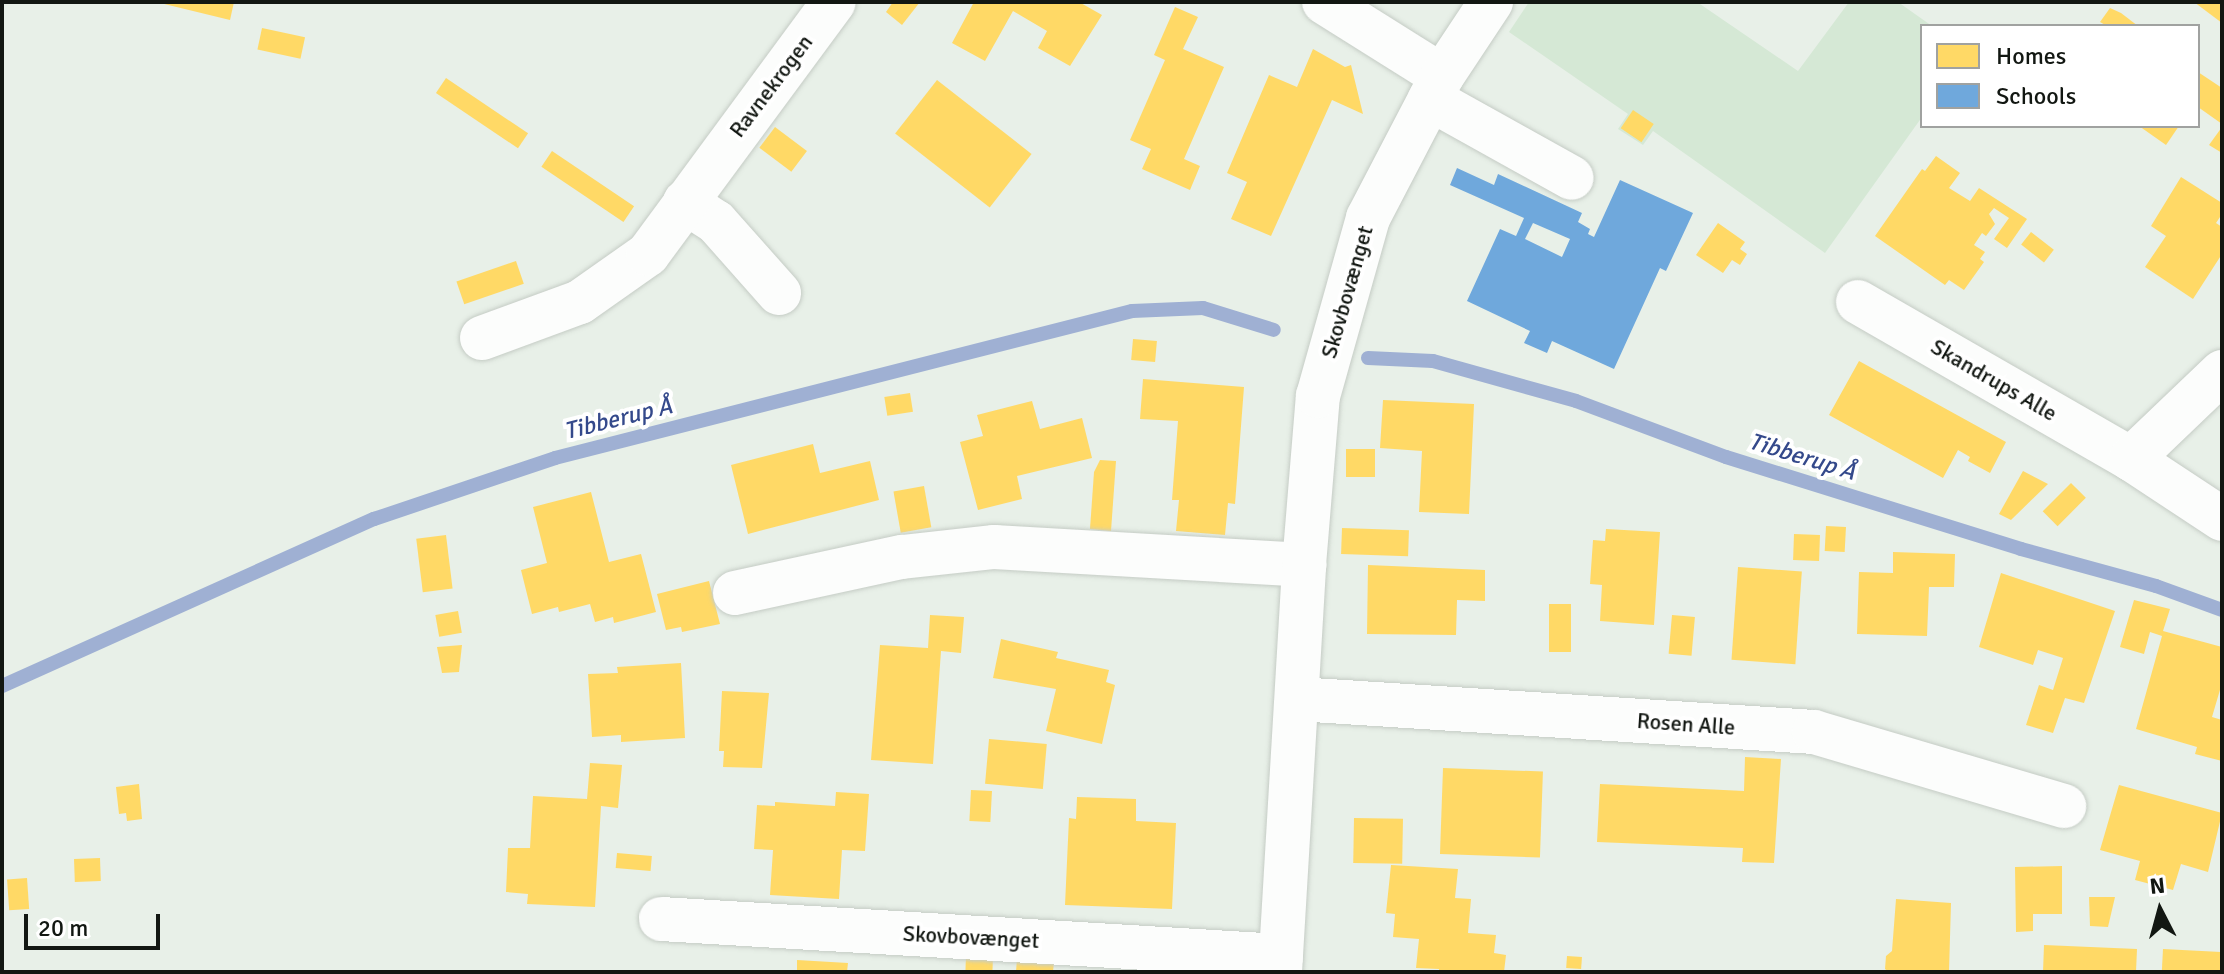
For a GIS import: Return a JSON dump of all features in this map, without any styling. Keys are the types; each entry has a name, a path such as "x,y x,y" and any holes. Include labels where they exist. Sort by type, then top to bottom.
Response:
{"street":[{"name":"Ravnekrogen","path":"482,338 580,302 648,254 834,2"},
{"path":"1324,2 1436,88 1572,178"},
{"name":"Skovbovænget","path":"661,919 1280,964 1304,565 1318,396 1368,218 1436,88 1491,2"},
{"path":"696,186 716,222 779,293"},
{"name":"Skandrups Alle","path":"1858,302 2131,459 2222,519"},
{"path":"2131,459 2222,372"},
{"path":"735,593 902,557 994,547 1304,565"},
{"name":"Rosen Alle","path":"1297,699 1814,732 2064,806"}],"green space":[{"path":"1529,2 1697,2 1798,71 1849,2 1898,2 1929,24 1920,24 1920,120 1825,253 1653,131 1643,145 1618,129 1628,114 1509,32"}],"building: Homes":[{"path":"156,2 234,2 230,20"},
{"path":"893,2 920,2 902,25 886,12"},
{"path":"974,2 1079,2 1102,15 1070,66 1038,48 1047,31 1013,11 985,61 952,43"},
{"path":"2194,2 2222,2 2222,23"},
{"path":"1175,7 1198,17 1183,49 1224,67 1184,159 1200,166 1190,190 1142,169 1151,149 1130,140 1165,60 1154,55"},
{"path":"2110,8 2135,24 2104,24 2100,22"},
{"path":"262,28 305,37 300,59 257,50"},
{"path":"1313,49 1345,67 1351,65 1363,114 1332,100 1271,236 1231,219 1247,182 1227,173 1269,75 1297,87"},
{"path":"2200,73 2222,88 2222,124 2200,108"},
{"path":"446,78 528,133 518,148 436,93"},
{"path":"937,80 1032,154 990,207 895,134"},
{"path":"1633,110 1654,124 1641,142 1621,128"},
{"path":"775,127 807,151 791,172 759,148"},
{"path":"2222,127 2222,153 2209,145"},
{"path":"2142,128 2178,128 2166,145"},
{"path":"552,151 634,206 623,222 541,167"},
{"path":"1936,156 1960,173 1949,188 1970,201 1979,188 2027,219 2007,248 1994,239 2009,218 1994,208 1989,214 1995,224 1986,236 1982,233 1974,245 1985,252 1980,259 1984,262 1964,290 1949,280 1945,285 1875,236 1922,169 1925,171"},
{"path":"2181,177 2222,203 2222,214 2216,223 2222,227 2222,254 2193,299 2145,267 2166,236 2151,226"},
{"path":"1718,223 1745,242 1740,249 1747,254 1740,265 1732,260 1723,273 1696,255"},
{"path":"2031,232 2054,250 2044,262 2021,245"},
{"path":"516,261 524,284 464,304 456,282"},
{"path":"1133,339 1157,341 1155,362 1131,360"},
{"path":"1859,361 2006,442 1990,473 1968,461 1970,457 1958,450 1943,478 1829,415"},
{"path":"1143,379 1244,387 1235,504 1228,503 1225,535 1176,531 1179,500 1172,500 1178,421 1140,419"},
{"path":"910,393 913,412 887,416 884,397"},
{"path":"1383,400 1474,404 1469,514 1419,512 1422,451 1380,448"},
{"path":"1032,401 1040,429 1082,418 1092,458 1017,476 1022,499 978,510 960,442 983,436 977,415"},
{"path":"813,444 820,473 870,461 879,500 748,534 731,465"},
{"path":"1346,449 1375,449 1375,477 1346,477"},
{"path":"1100,460 1116,461 1111,531 1090,529 1094,472"},
{"path":"2023,471 2048,484 2011,520 1999,514"},
{"path":"2071,483 2086,498 2058,526 2043,511"},
{"path":"924,486 931,527 901,533 893,491"},
{"path":"591,492 609,562 641,554 656,612 614,623 613,617 595,622 590,604 559,612 558,607 532,614 521,570 547,563 533,507"},
{"path":"1826,526 1846,527 1845,552 1825,551"},
{"path":"1342,528 1409,530 1408,556 1341,554"},
{"path":"1606,529 1660,532 1654,625 1600,621 1602,585 1590,584 1593,540 1605,541"},
{"path":"1794,534 1820,535 1819,561 1793,560"},
{"path":"446,535 453,589 423,592 416,539"},
{"path":"1893,552 1955,554 1954,587 1929,587 1927,636 1857,634 1859,572 1893,573"},
{"path":"1368,565 1485,570 1485,601 1457,600 1456,635 1367,634"},
{"path":"1738,567 1802,571 1795,664 1732,660"},
{"path":"2001,573 2115,611 2084,703 2065,698 2053,733 2026,725 2039,685 2053,690 2063,658 2038,650 2033,665 1979,647"},
{"path":"709,581 720,624 682,632 681,627 666,630 657,594"},
{"path":"2134,600 2170,609 2163,631 2222,647 2222,683 2212,717 2222,720 2222,761 2195,754 2197,747 2136,729 2162,636 2150,632 2144,654 2120,647"},
{"path":"1549,604 1571,604 1571,652 1549,652"},
{"path":"458,611 462,633 439,637 435,615"},
{"path":"930,615 964,617 961,653 941,651 933,764 871,760 880,645 928,648"},
{"path":"1672,615 1695,617 1692,656 1669,654"},
{"path":"1001,639 1058,652 1056,658 1109,670 1106,682 1115,685 1102,744 1046,731 1056,689 993,678"},
{"path":"462,645 459,672 442,673 437,647"},
{"path":"681,663 685,738 621,742 621,735 592,737 588,674 618,673 617,667"},
{"path":"722,691 769,693 762,768 723,767 724,751 719,751"},
{"path":"989,739 1047,744 1043,789 985,784"},
{"path":"1745,757 1781,759 1774,863 1742,862 1743,848 1597,842 1600,784 1744,791"},
{"path":"590,763 622,765 618,808 601,806 595,907 527,904 528,894 506,892 508,848 530,848 533,796 587,799"},
{"path":"1443,768 1543,771 1540,857 1440,854"},
{"path":"139,784 142,819 127,821 126,813 119,814 116,787"},
{"path":"2119,785 2222,813 2208,872 2181,864 2173,890 2135,880 2140,861 2100,850"},
{"path":"971,790 992,791 990,822 969,821"},
{"path":"836,792 869,794 865,851 842,850 839,899 770,895 773,850 754,849 757,805 775,806 775,802 835,806"},
{"path":"1077,797 1136,799 1136,821 1176,823 1172,909 1065,905 1069,818 1076,819"},
{"path":"1354,818 1403,819 1402,864 1353,863"},
{"path":"617,853 652,856 651,871 616,868"},
{"path":"100,858 101,881 75,882 74,859"},
{"path":"1391,865 1458,869 1455,898 1471,899 1468,933 1496,935 1494,953 1506,955 1504,972 1439,972 1439,969 1416,968 1419,939 1393,937 1395,914 1386,913"},
{"path":"2062,866 2062,914 2033,914 2033,931 2016,932 2015,867"},
{"path":"27,878 29,909 9,910 7,879"},
{"path":"2089,897 2115,897 2108,927 2090,926"},
{"path":"1896,899 1951,903 1949,972 1889,972 1885,969 1886,956 1892,951"},
{"path":"2044,945 2137,949 2136,972 2043,972"},
{"path":"2163,949 2221,952 2220,972 2162,972"},
{"path":"966,955 993,956 992,972 965,972"},
{"path":"1567,956 1582,957 1581,969 1566,968"},
{"path":"1017,958 1054,961 1053,972 1016,972"},
{"path":"797,960 848,963 847,972 797,972"}],"building: Schools":[{"path":"1457,168 1494,185 1498,174 1582,213 1578,222 1590,229 1588,234 1594,237 1620,180 1693,213 1666,271 1660,268 1614,369 1552,341 1547,353 1524,343 1530,331 1467,301 1500,229 1516,236 1524,218 1450,185","holes":["1533,223 1570,239 1562,257 1525,239"]}],"waterway":[{"name":"Tibberup Å","path":"2,686 374,519 555,458 1132,311 1203,308 1274,330"},
{"name":"Tibberup Å","path":"1368,358 1433,361 1576,401 1726,457 2021,549 2156,586 2222,610"}]}
